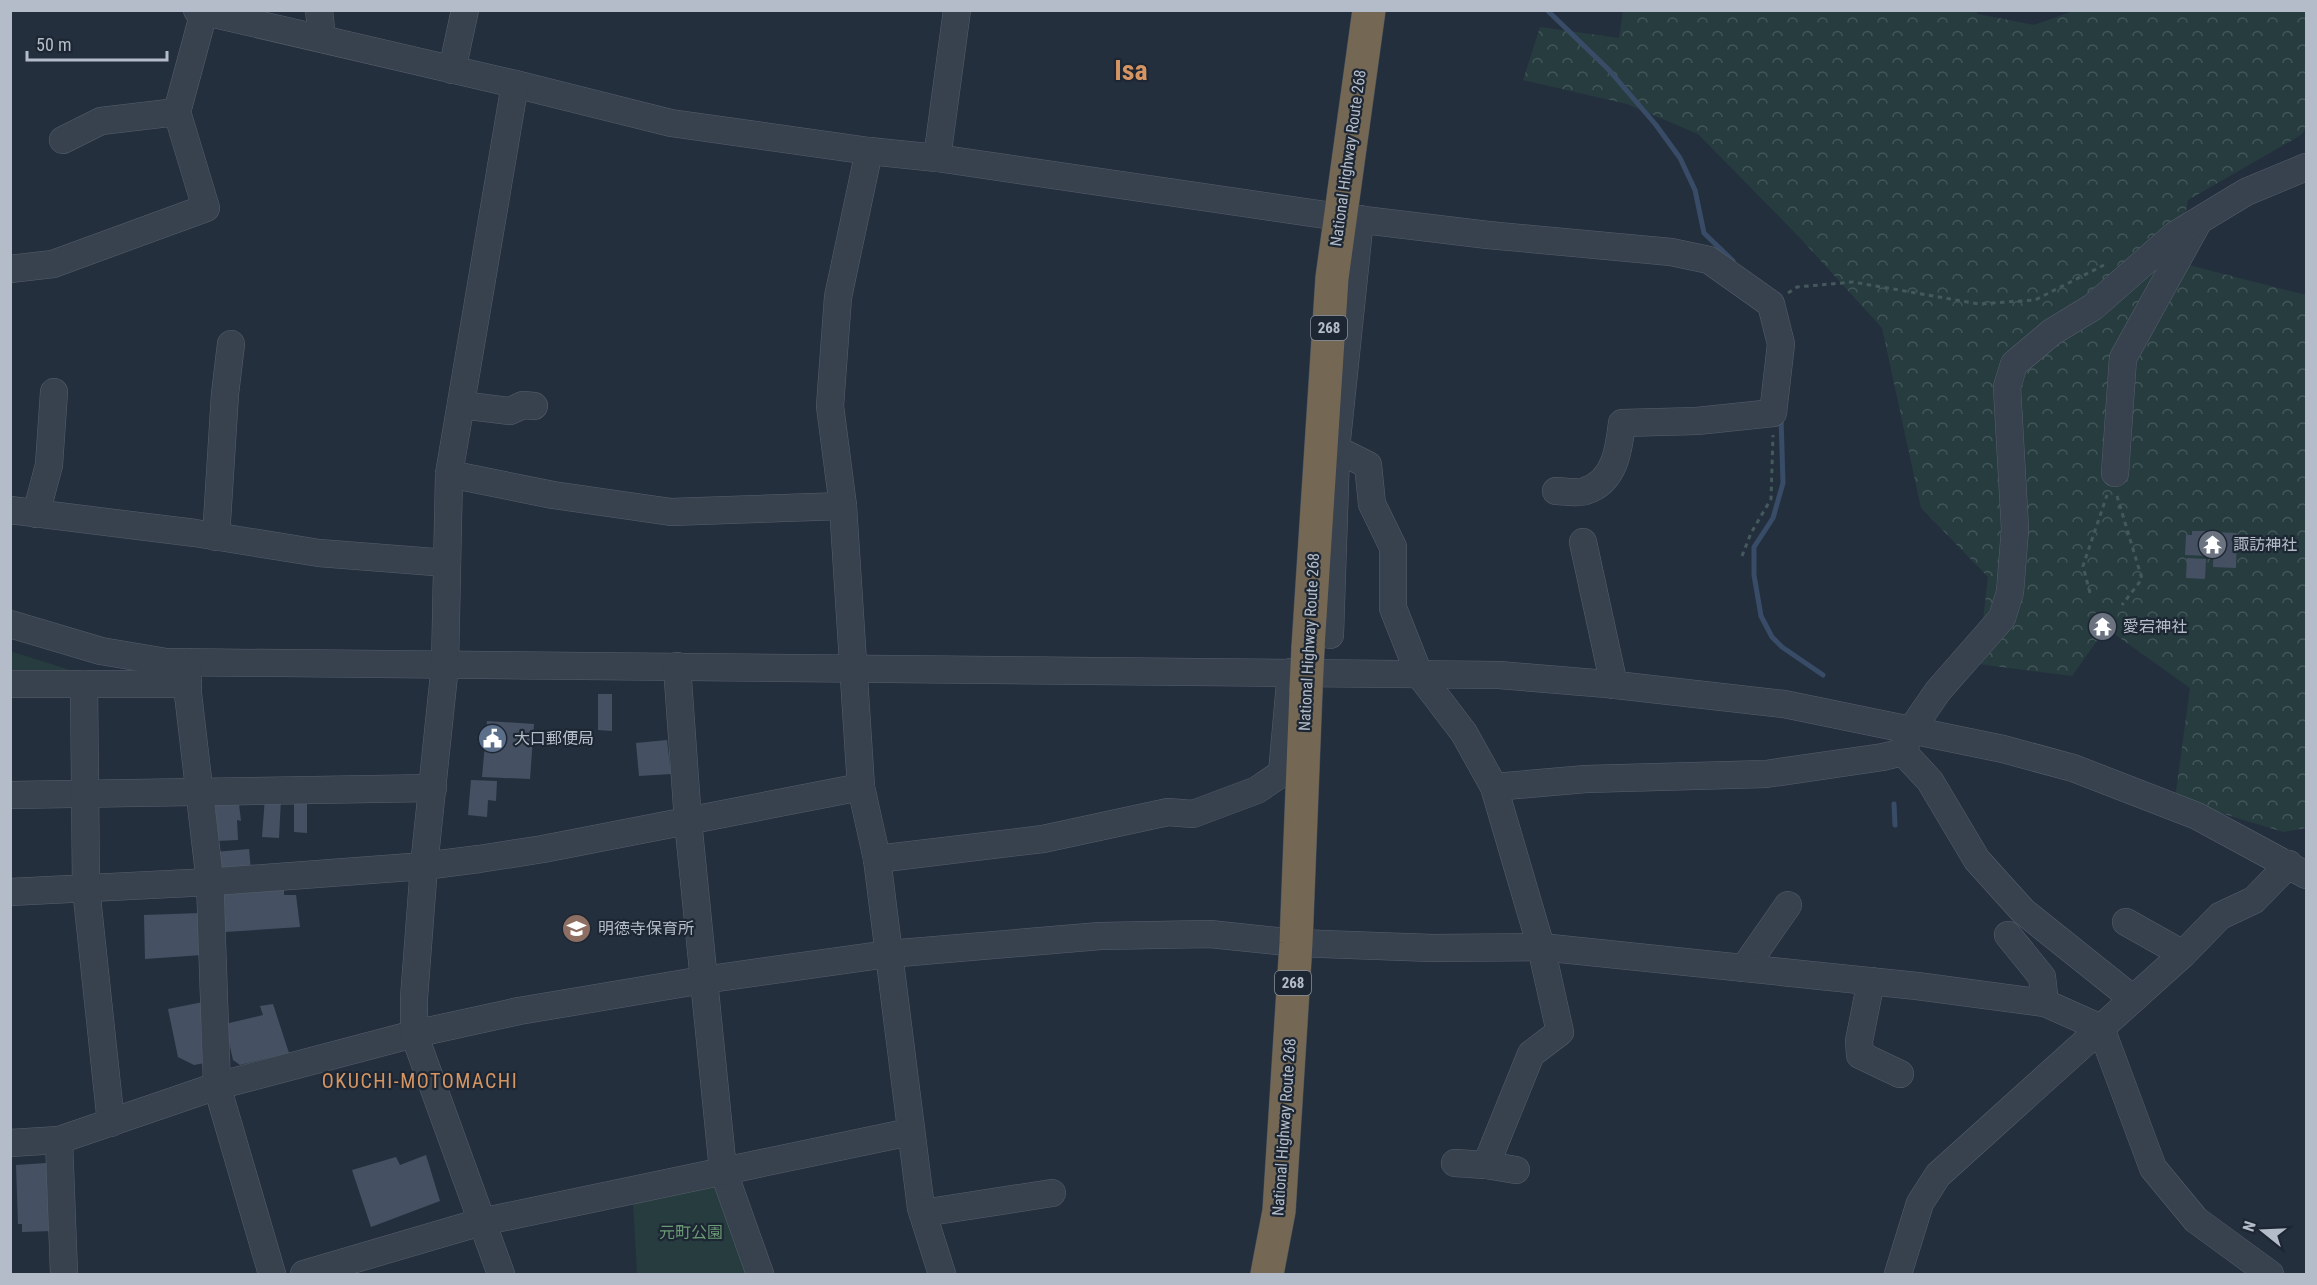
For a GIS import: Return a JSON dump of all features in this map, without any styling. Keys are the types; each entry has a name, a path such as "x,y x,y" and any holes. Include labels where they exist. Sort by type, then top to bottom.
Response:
{"highway":[{"name":"National Highway Route 268","path":"1267,1275 1279,1212 1332,278 1350,218 1369,10"}],"street":[{"path":"319,10 322,39"},
{"path":"452,70 465,10"},
{"path":"937,158 957,10"},
{"path":"10,269 53,264 206,208 177,112 200,11 515,84 671,123 869,151 937,158 1350,218 1488,235 1671,252 1709,260 1771,304 1780,344 1773,412 1697,422 1623,423 1619,452 1611,470 1599,484 1584,492 1557,491"},
{"path":"501,1275 414,1034 414,998 424,866 445,665 449,474 515,84"},
{"path":"63,140 101,121 177,112"},
{"path":"869,151 838,297 830,406 843,506 861,787 877,860 910,1132 923,1213 942,1275"},
{"path":"1494,787 1586,779 1766,774 1883,757 1907,741 1938,691 2002,618 2010,592 2015,529 2007,387 2014,364 2052,332 2093,307 2175,235 2200,218 2246,192 2307,167"},
{"path":"877,860 1043,839 1168,812 1192,814 1257,790 1282,773 1309,661 1336,449 1350,218"},
{"path":"2115,473 2123,357 2200,218"},
{"path":"216,537 225,394 231,344"},
{"path":"54,392 49,465 23,512 319,553 447,563"},
{"path":"461,405 510,411 523,405 534,406"},
{"path":"1336,449 1368,465 1372,504 1393,547 1393,608 1419,674 1464,732 1494,787 1540,947 1560,1032 1531,1054 1486,1165"},
{"path":"449,474 553,495 670,512 843,506"},
{"path":"1583,542 1614,685"},
{"path":"10,624 111,653 154,660 187,673"},
{"path":"10,684 84,684 187,673 445,665 855,667 1309,661 1419,674 1499,675 1784,704 1907,741 2003,749 2073,768 2197,816 2298,870 2254,900 2220,916 2183,954 1938,1175 1920,1203 1898,1275"},
{"path":"677,666 688,821 723,1170 760,1275"},
{"path":"187,673 210,882 217,1086 272,1275"},
{"path":"84,684 86,888 111,1123"},
{"path":"1907,741 1977,860 2023,911 2133,999"},
{"path":"10,892 210,882 424,866 543,849 861,787"},
{"path":"10,795 433,788"},
{"path":"1744,968 1788,905"},
{"path":"2126,922 2183,954"},
{"path":"10,1143 59,1140 217,1086 414,1034 519,1011 703,980 888,954 1100,936 1210,934 1296,943 1432,948 1540,947 1871,981 2044,1004 2101,1028 2154,1168 2196,1220 2270,1275"},
{"path":"2008,935 2042,977 2044,1004"},
{"path":"1871,981 1859,1041 1860,1055 1900,1074"},
{"path":"304,1275 481,1222 910,1132"},
{"path":"59,1140 64,1275"},
{"path":"1455,1163 1516,1170"},
{"path":"923,1213 1052,1193"}],"path":[{"path":"1771,304 1797,287 1852,282 1980,304 2035,300 2106,264"},
{"path":"1742,555 1751,533 1771,499 1773,412"},
{"path":"2090,593 2083,566 2115,473"},
{"path":"2115,473 2118,500 2142,579 2122,605"}],"green space":[{"path":"1975,10 1978,14 2034,25 2076,10 2306,11 2306,128 2301,135 2188,200 2177,262 2306,295 2306,828 2283,832 2175,799 2190,688 2106,628 2072,676 1978,664 1988,577 1921,508 1882,328 1801,239 1698,134 1627,104 1523,80 1540,27 1619,38 1623,11"},
{"path":"10,651 92,677 11,676"},
{"name":"元町公園","path":"719,1185 750,1274 637,1274 633,1202"}],"building":[{"path":"2192,531 2205,531 2205,535 2209,535 2208,556 2185,555 2186,535 2192,535"},
{"path":"2214,532 2237,533 2236,568 2213,567"},
{"path":"2187,558 2206,559 2205,579 2186,578"},
{"path":"598,694 612,694 612,731 598,730"},
{"path":"487,721 534,724 530,779 482,777"},
{"path":"667,740 671,774 639,776 636,743"},
{"path":"471,780 497,781 496,801 488,800 487,817 468,815"},
{"path":"294,795 307,796 307,833 294,832"},
{"path":"265,798 281,799 279,838 262,837"},
{"path":"215,804 239,804 241,821 237,820 238,840 216,841"},
{"path":"249,849 251,870 224,873 215,852"},
{"path":"284,888 284,895 296,895 300,927 225,932 222,893"},
{"path":"201,913 202,955 145,959 144,915"},
{"path":"203,1002 215,1061 194,1065 178,1057 168,1009"},
{"path":"273,1004 289,1053 240,1065 233,1060 225,1024 263,1015 260,1006"},
{"path":"426,1155 440,1201 371,1227 352,1170 396,1157 400,1165"},
{"path":"46,1163 60,1166 52,1231 22,1232 22,1224 18,1224 16,1165"}],"waterway":[{"path":"1547,10 1609,70 1656,125 1680,158 1695,190 1704,233 1733,261"},
{"path":"1781,417 1783,483 1773,518 1754,547 1754,575 1761,616 1772,637 1782,647 1823,675"},
{"path":"1894,804 1895,825"}],"place":[{"name":"諏訪神社","path":"2212,544"},
{"name":"愛宕神社","path":"2102,626"},
{"name":"大口郵便局","path":"493,738"},
{"name":"明徳寺保育所","path":"577,928"}],"district":[{"name":"Isa","path":"1131,70"},
{"name":"OKUCHI-MOTOMACHI","path":"420,1081"}]}
